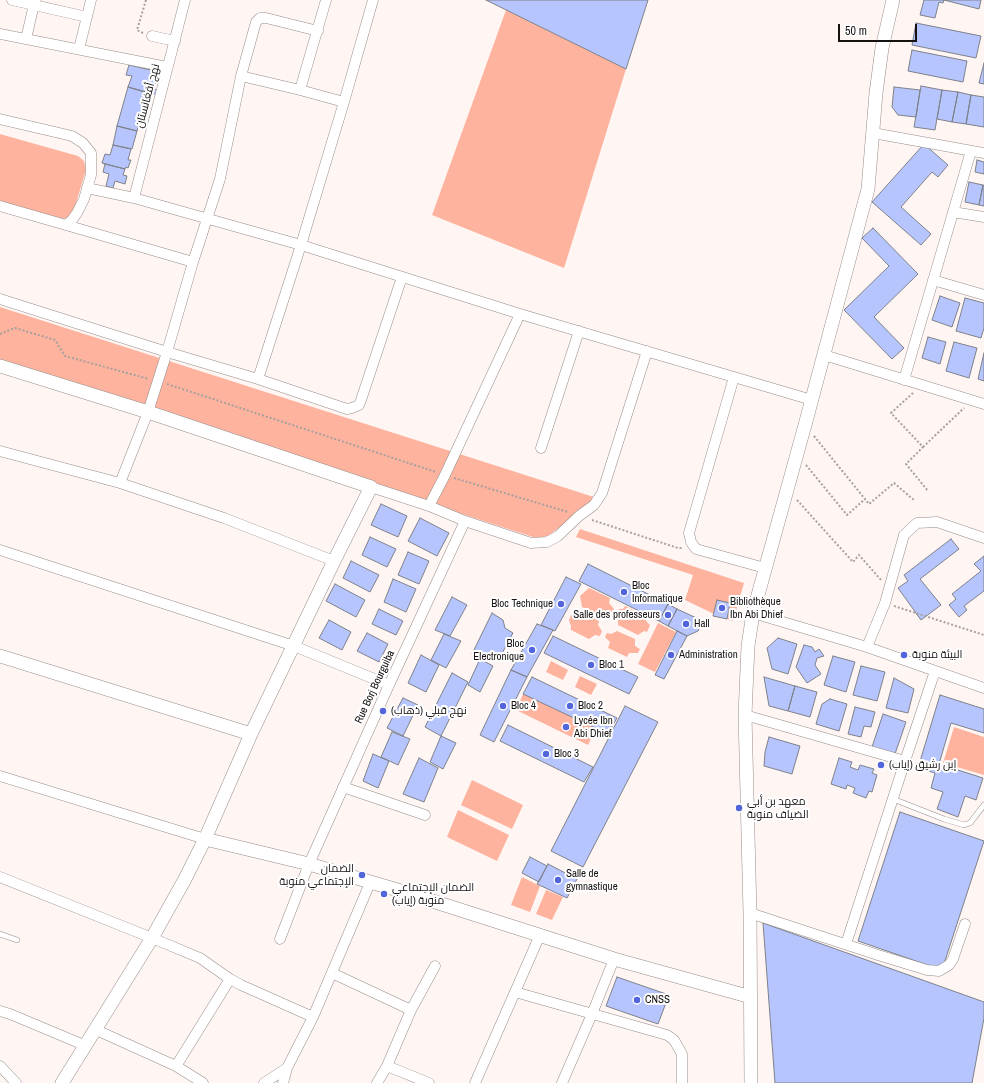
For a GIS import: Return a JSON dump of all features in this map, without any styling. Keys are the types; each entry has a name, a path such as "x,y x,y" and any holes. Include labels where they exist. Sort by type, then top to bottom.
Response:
{"street":[{"path":"12,0 35,3 87,16"},
{"path":"79,49 91,0"},
{"name":"نهج أفغانستان","path":"134,198 185,0"},
{"path":"300,90 326,0"},
{"path":"258,379 301,245 373,0"},
{"path":"751,1083 750,913 745,715 748,646 753,613 806,425 868,189 876,93 882,48 893,0"},
{"path":"26,39 35,3"},
{"path":"120,483 148,412 220,178 241,76 256,22 260,18 266,18 318,31"},
{"path":"0,34 167,68"},
{"path":"152,36 175,41"},
{"path":"241,76 344,102"},
{"path":"0,119 35,126 72,136 83,143 91,153 91,175 84,199 77,213 66,225"},
{"path":"872,133 984,153"},
{"path":"904,380 971,151"},
{"path":"87,188 134,198 301,245 520,314 812,400"},
{"path":"0,206 193,262"},
{"path":"953,212 984,217"},
{"path":"0,299 258,379 347,409 356,407 361,400 402,278"},
{"path":"933,280 984,295"},
{"path":"428,506 520,314"},
{"path":"541,448 578,331"},
{"path":"0,366 148,412 428,506 465,521 531,543 547,542 558,536 579,516 594,505 602,493 647,351"},
{"path":"824,355 984,404"},
{"path":"734,377 689,533 691,542 696,549 765,568"},
{"path":"0,450 120,483 224,518 334,561"},
{"path":"62,1083 84,1045 152,938 185,879 205,839 251,734 371,487"},
{"name":"Rue Borj Bourguiba","path":"280,940 308,864 465,521"},
{"path":"867,648 885,603 904,535 916,523 937,522 984,538"},
{"path":"0,550 294,646 389,686"},
{"path":"753,613 867,648 984,688"},
{"path":"0,656 251,734"},
{"path":"846,944 935,671"},
{"path":"745,715 905,761"},
{"path":"0,776 205,839 308,864 401,891 614,959 751,998"},
{"path":"342,787 425,815"},
{"path":"0,877 200,958 230,979 313,1017"},
{"path":"282,1083 287,1068 313,1017 370,883"},
{"path":"750,913 885,958 927,970 939,971 948,965 953,959 965,924"},
{"path":"475,1083 540,935"},
{"path":"562,1083 614,959"},
{"path":"377,1083 387,1066 411,1010 435,966"},
{"path":"332,973 411,1010"},
{"path":"176,1066 230,979"},
{"path":"515,992 667,1035 674,1040 682,1054 682,1083"},
{"path":"0,1011 84,1045"},
{"path":"94,1029 176,1066 202,1083"},
{"path":"0,1066 16,1083"},
{"path":"387,1066 429,1083"},
{"path":"264,1083 287,1068"}],"lane":[{"path":"893,799 944,819 964,825 970,823 984,804"},
{"path":"0,934 17,940"}],"path":[{"path":"146,0 137,30 152,36"},
{"path":"0,334 15,328 55,340 65,356 157,381 444,475 678,548 696,549"},
{"path":"922,385 891,413 923,447"},
{"path":"928,491 906,464 972,401"},
{"path":"806,425 869,504 894,483 915,501"},
{"path":"798,454 847,515 865,498"},
{"path":"788,490 853,562 859,555 889,588"},
{"path":"885,603 984,635"}],"shaded area":[{"path":"506,10 626,69 564,268 432,215"},
{"path":"0,134 78,156 84,161 86,170 73,213 67,218 58,220 0,204"},
{"path":"0,307 597,498 548,536 536,538 0,364"},
{"path":"580,529 744,583 733,621 714,614 685,600 693,575 576,537"},
{"path":"589,588 610,598 609,603 614,609 611,615 607,612 601,617 582,607 580,596"},
{"path":"625,606 647,617 646,621 650,625 647,632 644,631 638,635 618,625 618,620 616,618 619,609 623,609"},
{"path":"579,611 599,621 598,625 602,631 600,636 595,635 589,639 571,630 569,620 571,615 576,614"},
{"path":"658,623 676,632 655,672 638,664"},
{"path":"617,631 635,639 635,646 640,649 638,653 629,653 627,657 608,648 610,642 605,637 607,633 611,634"},
{"path":"551,661 568,670 563,680 546,672"},
{"path":"580,676 597,684 591,695 575,687"},
{"path":"523,694 596,728 588,745 516,710"},
{"path":"954,727 984,737 984,775 943,763"},
{"path":"472,780 523,805 512,829 461,805"},
{"path":"458,810 509,835 497,861 447,837"},
{"path":"522,877 540,886 530,912 511,905"},
{"path":"546,890 563,897 552,920 536,914"}],"building":[{"path":"486,0 648,0 626,69"},
{"path":"924,0 944,0 943,3 939,2 935,18 920,15"},
{"path":"944,0 981,0 979,9"},
{"path":"916,23 981,36 976,58 912,45"},
{"path":"912,50 967,61 963,82 908,71"},
{"path":"984,63 984,84 979,83"},
{"path":"129,65 155,71 154,77 157,78 154,89 159,91 158,95 128,87 132,76 126,75"},
{"path":"921,86 942,90 935,130 914,127"},
{"path":"128,87 147,93 137,131 117,126"},
{"path":"894,87 920,90 916,117 898,115 892,107"},
{"path":"942,90 958,92 952,122 937,119"},
{"path":"958,92 971,95 966,124 952,122"},
{"path":"971,95 984,97 984,127 966,124"},
{"path":"117,126 137,131 132,149 113,145"},
{"path":"924,144 948,165 938,177 932,172 901,207 931,234 921,245 872,202"},
{"path":"113,145 131,149 128,160 131,160 128,168 126,167 125,169 102,163 105,154 110,155"},
{"path":"977,160 984,162 984,174 975,172"},
{"path":"105,164 125,169 123,175 127,176 125,184 115,181 113,188 106,186 109,174 103,172"},
{"path":"969,182 983,185 979,205 965,202"},
{"path":"983,185 984,186 984,206 979,205"},
{"path":"873,228 918,274 874,317 904,348 892,359 844,310 889,266 862,238"},
{"path":"940,296 960,303 952,327 932,320"},
{"path":"965,298 984,303 984,328 981,338 956,331"},
{"path":"928,337 946,342 940,364 922,358"},
{"path":"954,342 977,348 969,378 946,371"},
{"path":"984,353 984,381 978,379"},
{"path":"381,504 407,516 398,537 371,525"},
{"path":"420,518 449,533 437,556 408,541"},
{"path":"370,537 396,549 387,567 362,555"},
{"path":"951,539 959,549 920,579 941,605 921,620 898,588 908,581 904,575"},
{"path":"408,552 429,561 419,584 398,575"},
{"path":"984,556 984,591 964,606 967,610 959,617 949,605 956,599 952,594 981,571 974,564"},
{"path":"351,561 379,575 370,592 343,578"},
{"name":"Bloc Informatique","path":"588,564 668,604 659,621 579,581"},
{"name":"Bloc Technique","path":"566,577 581,584 555,631 541,625"},
{"path":"393,579 416,589 406,612 384,602"},
{"path":"335,584 365,600 356,617 326,601"},
{"path":"452,597 467,605 450,636 435,630"},
{"name":"Bibliothèque Ibn Abi Dhief","path":"717,600 730,603 727,619 713,616"},
{"name":"Salle des professeurs","path":"668,604 677,609 668,626 659,621"},
{"path":"379,609 403,621 396,635 372,624"},
{"name":"Hall","path":"677,609 703,621 698,631 687,636 668,626"},
{"path":"492,613 503,620 505,628 513,633 499,659 487,654 484,661 472,654"},
{"path":"329,620 351,632 342,650 319,638"},
{"name":"Bloc Electronique","path":"537,624 553,630 527,677 511,670"},
{"name":"Administration","path":"677,631 687,636 664,679 655,675"},
{"path":"367,633 388,644 379,662 357,651"},
{"path":"444,634 461,641 446,668 431,660"},
{"name":"Bloc 1","path":"553,636 638,677 629,694 544,653"},
{"path":"778,638 797,644 788,674 772,669 767,648"},
{"path":"804,645 812,647 815,652 819,649 824,656 817,658 815,665 821,674 807,683 796,667"},
{"path":"421,655 439,665 426,692 408,683"},
{"path":"833,656 855,662 846,692 824,685"},
{"path":"480,659 493,666 480,692 468,685"},
{"path":"861,666 885,672 877,701 853,695"},
{"name":"Bloc 4","path":"511,670 527,677 494,742 480,735"},
{"path":"452,673 468,682 441,736 425,727"},
{"name":"Bloc 2","path":"532,677 617,718 608,734 523,694"},
{"path":"764,677 795,686 788,711 769,706"},
{"path":"894,678 914,689 908,713 886,708"},
{"path":"795,686 817,692 810,717 788,711"},
{"path":"940,695 984,709 984,733 951,723 939,764 983,778 976,800 965,796 958,817 937,809 943,792 931,788 935,773 918,768"},
{"path":"403,698 418,705 403,736 387,728"},
{"path":"830,699 847,704 839,731 816,724 822,704"},
{"path":"625,706 658,722 583,867 551,851"},
{"path":"855,707 875,712 871,727 864,726 861,737 848,734"},
{"path":"883,714 906,722 895,754 872,747"},
{"name":"Bloc 3","path":"508,725 593,767 584,782 500,741"},
{"path":"392,732 410,739 398,765 381,757"},
{"path":"441,736 456,743 443,769 430,762"},
{"path":"769,737 800,746 792,774 764,766 765,752"},
{"path":"373,754 389,761 378,788 363,781"},
{"path":"419,758 438,768 424,802 403,794"},
{"path":"839,758 852,762 850,767 858,770 860,765 874,769 872,773 877,775 872,792 869,791 866,798 853,793 855,788 847,785 846,789 831,784"},
{"path":"900,812 984,841 942,970 858,941"},
{"path":"530,857 547,866 539,882 522,873"},
{"name":"Salle de gymnastique","path":"548,864 577,879 567,898 537,884"},
{"path":"763,923 984,1002 984,1018 972,1083 775,1083"},
{"name":"CNSS","path":"617,977 669,995 658,1024 606,1006"}],"place":[{"name":"Bloc Informatique","path":"624,592"},
{"name":"Bloc Technique","path":"561,604"},
{"name":"Bibliothèque Ibn Abi Dhief","path":"722,608"},
{"name":"Salle des professeurs","path":"668,615"},
{"name":"Hall","path":"686,624"},
{"name":"Bloc Electronique","path":"532,650"},
{"name":"Administration","path":"671,655"},
{"name":"البيئة منوبة","path":"904,655"},
{"name":"Bloc 1","path":"591,665"},
{"name":"Bloc 4","path":"503,706"},
{"name":"Bloc 2","path":"570,706"},
{"name":"نهج قبلي (ذهاب)","path":"383,711"},
{"name":"Lycée Ibn Abi Dhief","path":"566,727"},
{"name":"Bloc 3","path":"546,754"},
{"name":"إبن رشيق (إياب)","path":"881,765"},
{"name":"معهد بن أبي الضياف منوبة","path":"739,808"},
{"name":"الضمان الإجتماعي منوبة","path":"362,875"},
{"name":"Salle de gymnastique","path":"558,880"},
{"name":"الضمان الإجتماعي منوبة (إياب)","path":"384,894"},
{"name":"CNSS","path":"637,1000"}]}
